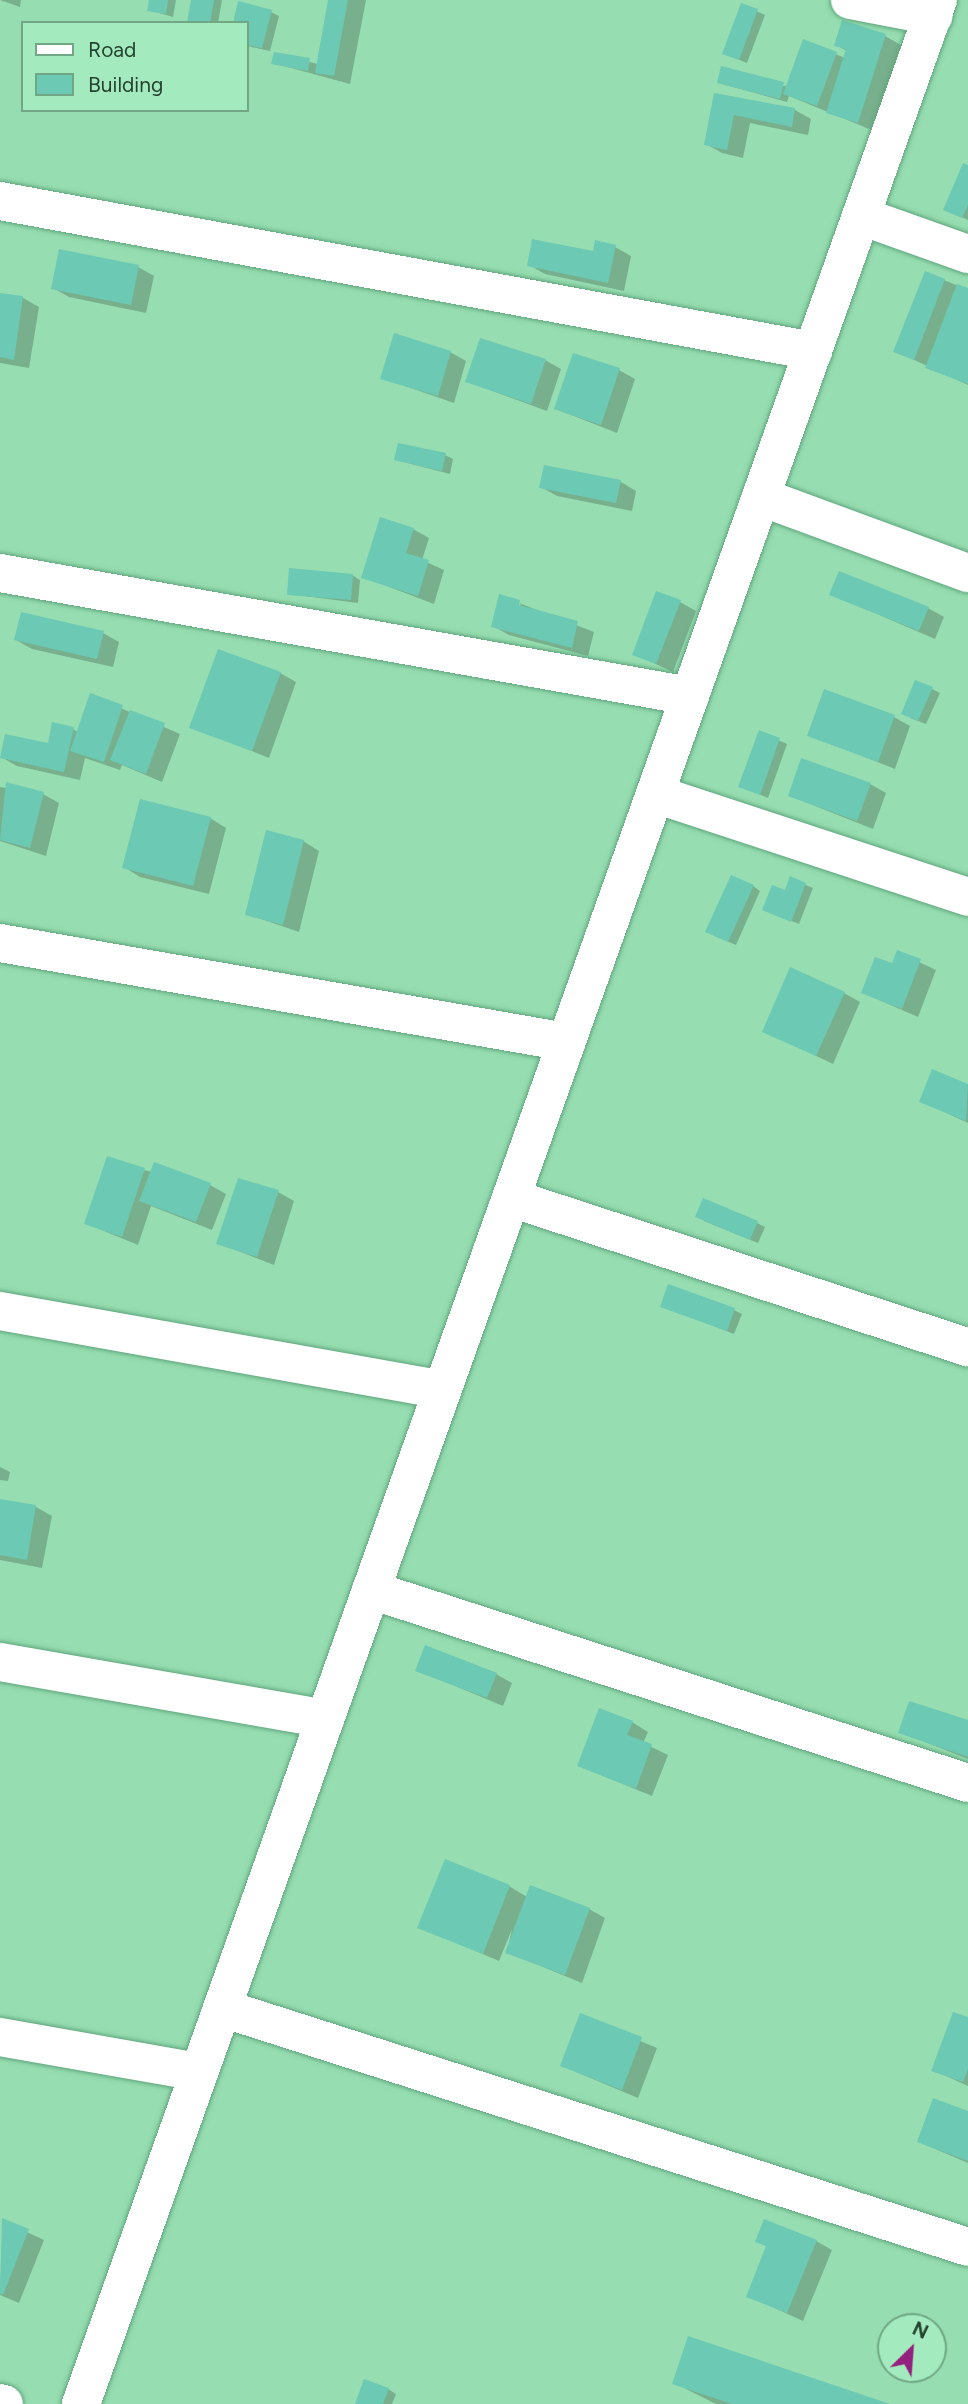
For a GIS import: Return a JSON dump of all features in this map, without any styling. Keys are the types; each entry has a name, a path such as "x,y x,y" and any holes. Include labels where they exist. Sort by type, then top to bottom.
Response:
{"street":[{"path":"81,2404 935,8 850,0"},
{"path":"0,201 813,351"},
{"path":"861,216 968,254"},
{"path":"761,497 968,573"},
{"path":"0,573 690,696"},
{"path":"655,794 968,897"},
{"path":"0,943 566,1042"},
{"path":"510,1198 968,1347"},
{"path":"0,1311 442,1390"},
{"path":"371,1590 968,1783"},
{"path":"0,1662 325,1719"},
{"path":"222,2008 968,2247"},
{"path":"0,2037 200,2072"}],"building":[{"path":"149,0 168,0 166,14 147,11"},
{"path":"191,0 214,0 210,21 187,21"},
{"path":"328,0 348,0 334,76 315,73"},
{"path":"238,1 272,10 262,48 248,45 248,21 233,21"},
{"path":"741,3 758,9 739,60 722,54"},
{"path":"842,20 886,34 858,123 826,113 846,49 834,46"},
{"path":"803,39 837,52 817,106 783,94"},
{"path":"274,52 310,58 308,71 271,64"},
{"path":"721,66 784,82 780,99 717,83"},
{"path":"714,93 795,108 792,127 734,115 727,150 704,145"},
{"path":"963,163 968,165 968,205 962,218 943,210"},
{"path":"532,239 593,251 595,240 616,245 608,283 527,266"},
{"path":"59,249 139,265 131,305 51,289"},
{"path":"925,271 945,279 914,360 893,352"},
{"path":"957,284 968,288 968,384 925,368"},
{"path":"0,293 23,296 14,360 0,357"},
{"path":"394,333 451,351 438,396 380,379"},
{"path":"480,338 546,359 531,404 465,382"},
{"path":"573,353 620,368 601,425 554,409"},
{"path":"398,443 446,453 442,471 394,460"},
{"path":"544,465 621,480 616,503 539,488"},
{"path":"380,517 414,528 406,553 429,560 418,596 361,578"},
{"path":"289,568 353,574 351,600 287,595"},
{"path":"839,571 929,607 919,631 829,595"},
{"path":"656,591 681,600 656,664 632,655"},
{"path":"499,594 520,600 519,605 578,621 572,648 491,627"},
{"path":"21,612 104,631 97,659 14,640"},
{"path":"218,649 281,672 252,751 189,728"},
{"path":"915,680 933,687 918,721 901,714"},
{"path":"824,689 895,715 878,762 807,736"},
{"path":"90,693 123,705 104,762 70,751"},
{"path":"130,710 165,723 146,774 110,760"},
{"path":"52,722 74,727 64,772 0,758 5,734 48,743"},
{"path":"759,730 780,738 760,795 738,787"},
{"path":"801,758 871,783 857,821 788,796"},
{"path":"6,782 44,792 30,848 0,840"},
{"path":"140,799 211,817 193,886 122,868"},
{"path":"266,830 304,840 283,925 245,915"},
{"path":"731,875 754,885 728,942 705,932"},
{"path":"790,876 806,883 791,922 762,910 772,885 785,890"},
{"path":"897,950 921,959 902,1009 861,993 875,957 892,963"},
{"path":"790,967 845,992 816,1056 762,1032"},
{"path":"932,1069 968,1084 966,1121 919,1102"},
{"path":"107,1156 145,1168 122,1237 84,1224"},
{"path":"154,1162 211,1183 196,1222 139,1201"},
{"path":"238,1178 279,1190 257,1257 216,1244"},
{"path":"703,1198 758,1221 750,1240 695,1217"},
{"path":"668,1284 735,1308 727,1331 660,1307"},
{"path":"0,1499 36,1505 27,1560 0,1555"},
{"path":"425,1645 497,1673 487,1698 415,1671"},
{"path":"909,1701 968,1720 968,1757 898,1733"},
{"path":"599,1708 633,1721 627,1735 652,1744 636,1789 577,1766"},
{"path":"445,1859 510,1885 483,1954 417,1928"},
{"path":"530,1885 590,1908 565,1975 505,1953"},
{"path":"953,2012 968,2017 968,2069 963,2082 931,2071"},
{"path":"580,2013 642,2037 622,2090 560,2066"},
{"path":"933,2098 968,2111 968,2161 917,2142"},
{"path":"2,2218 29,2229 3,2295 0,2294"},
{"path":"764,2219 817,2240 787,2313 746,2297 766,2246 755,2242"},
{"path":"688,2336 890,2404 732,2404 672,2384"},
{"path":"364,2379 389,2388 383,2404 355,2404"}]}
